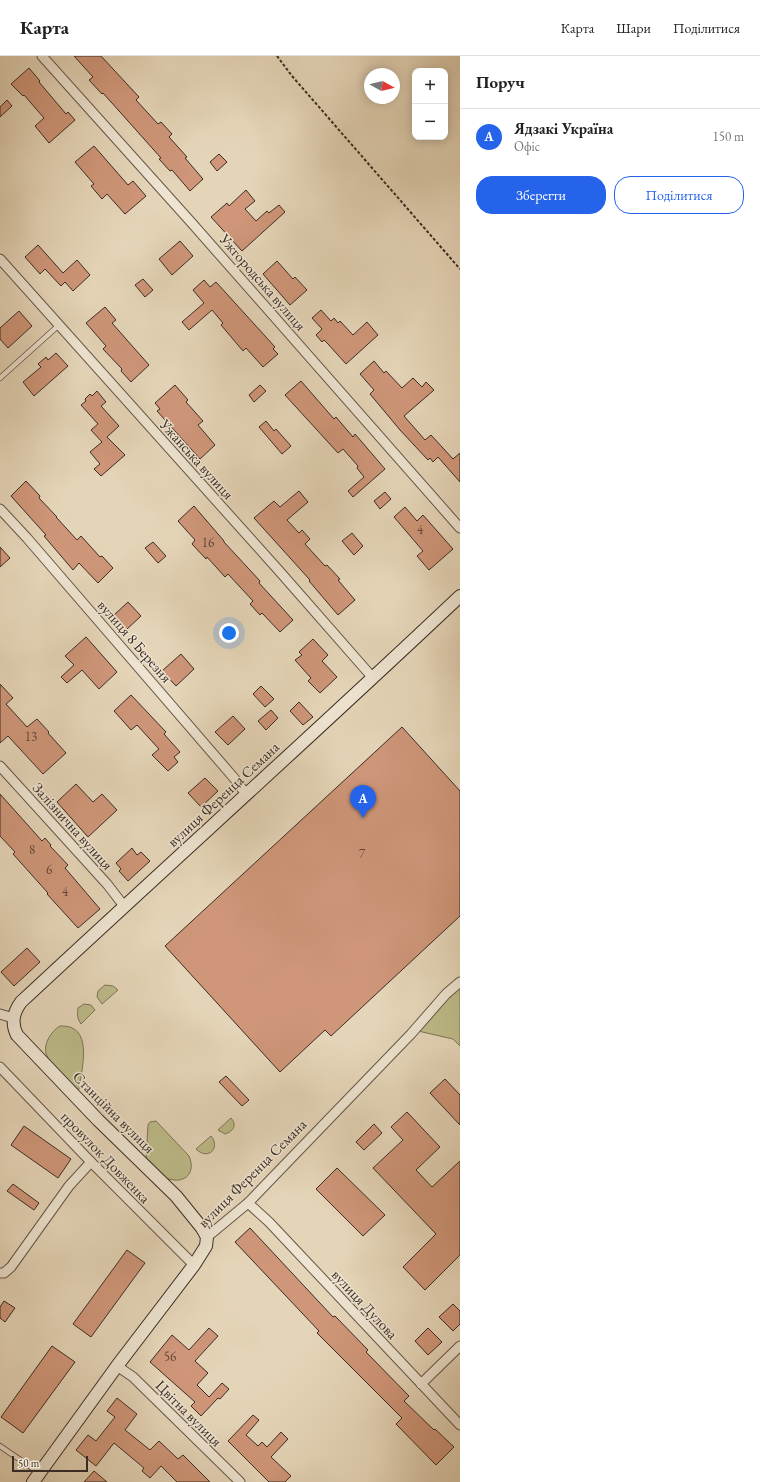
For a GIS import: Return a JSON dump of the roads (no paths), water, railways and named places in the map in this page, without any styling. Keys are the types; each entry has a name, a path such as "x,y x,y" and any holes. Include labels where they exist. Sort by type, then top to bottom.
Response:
{"street":[{"name":"Ужгородська вулиця","path":"42,56 190,220 460,528"},
{"name":"Ужанська вулиця","path":"0,259 281,573 372,678"},
{"name":"вулиця 8 Березня","path":"0,509 27,538 193,730 246,794"},
{"name":"вулиця Ференца Семана","path":"13,1018 16,1008 21,1002 460,596"},
{"name":"Залізнична вулиця","path":"0,766 107,884 124,906"},
{"name":"вулиця Ференца Семана","path":"37,1478 117,1366 194,1265 206,1246 207,1237 248,1203 410,1034 446,994 460,982"},
{"path":"0,1014 13,1018"},
{"name":"Станційна вулиця","path":"13,1018 14,1029 28,1048 98,1120 176,1196 202,1228 207,1237"},
{"name":"провулок Довженка","path":"0,1067 91,1162 194,1265"},
{"path":"0,1273 4,1273 11,1267 69,1186 91,1162"},
{"name":"вулиця Дулова","path":"248,1203 269,1222 460,1426"},
{"path":"421,1384 460,1346"},
{"name":"Цвітна вулиця","path":"117,1366 133,1377 240,1482"}],"lane":[{"path":"0,378 59,325"},
{"path":"0,1446 37,1478"}],"place":[{"name":"Ядзакі Україна","path":"363,818"}]}
